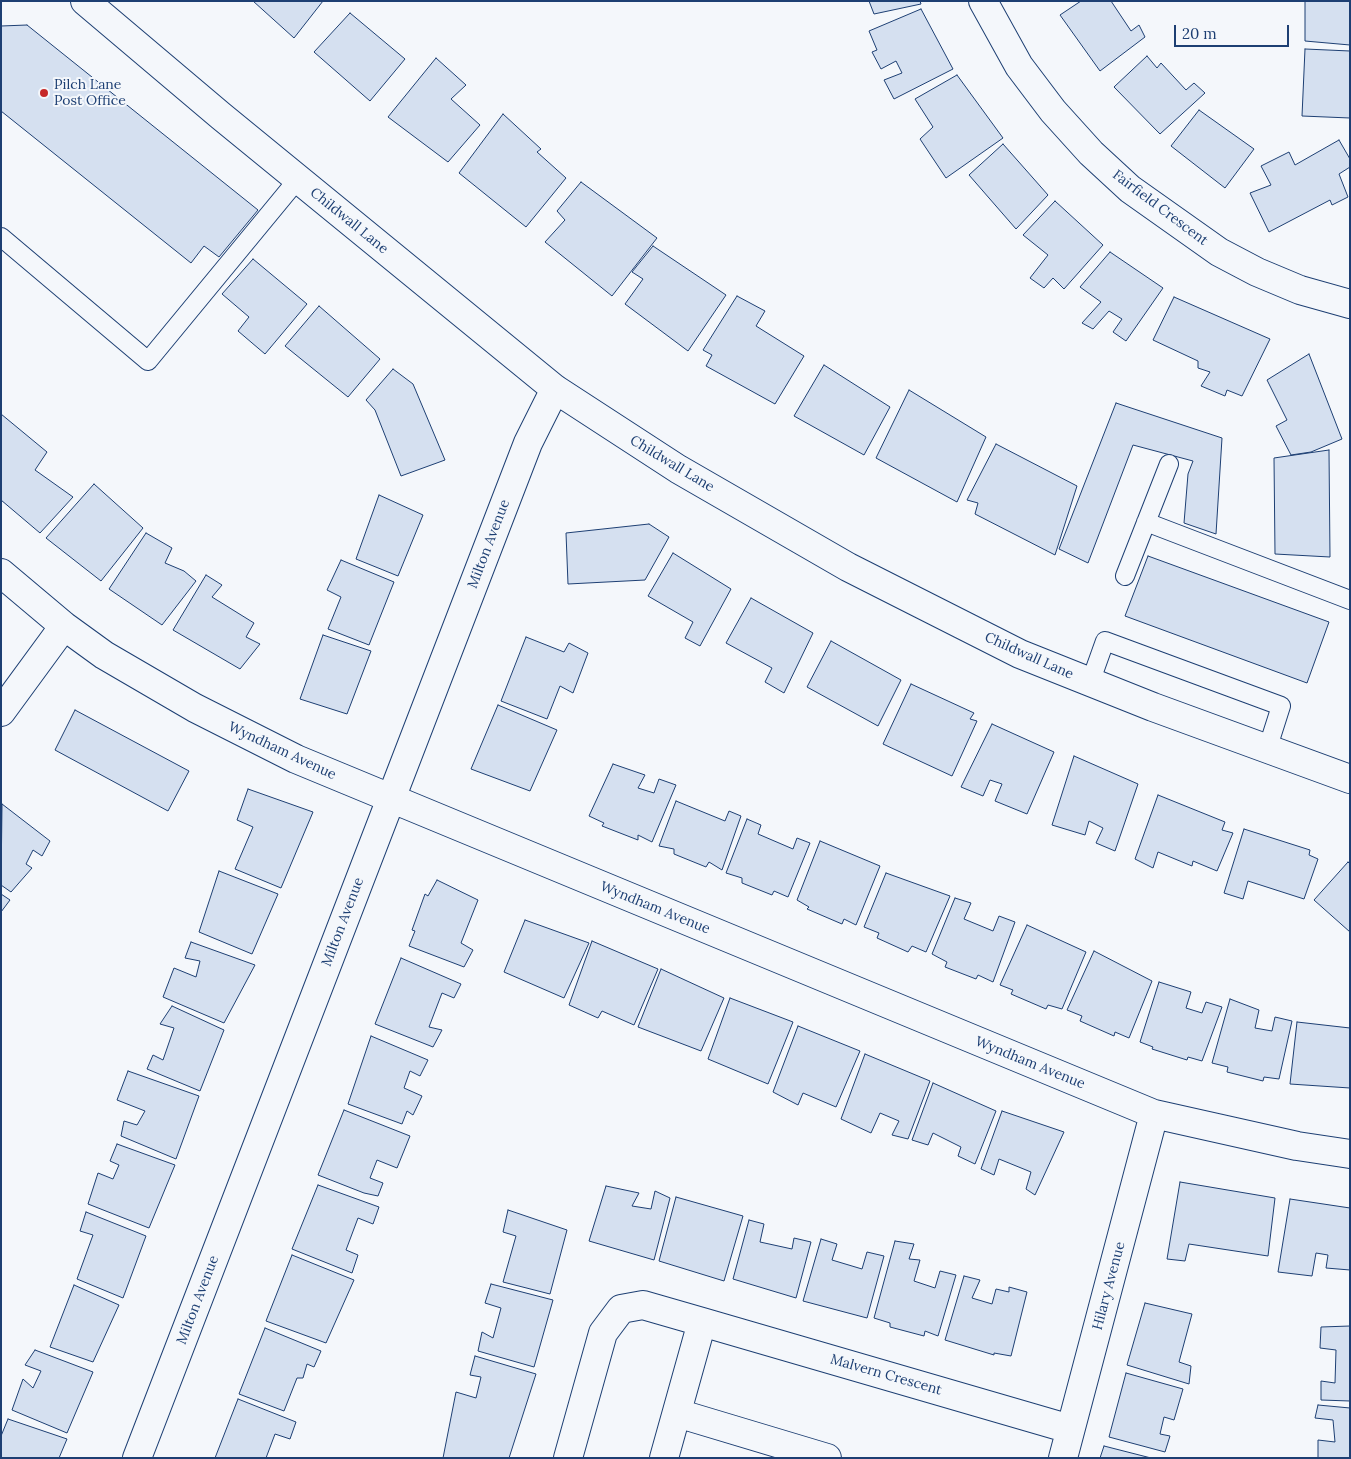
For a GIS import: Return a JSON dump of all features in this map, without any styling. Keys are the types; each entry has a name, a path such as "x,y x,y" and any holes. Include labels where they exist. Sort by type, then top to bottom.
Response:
{"street":[{"name":"Childwall Lane","path":"85,1 298,179 555,389 678,469 848,568 1020,654 1090,683 1267,750 1350,779"},
{"name":"Fairfield Crescent","path":"982,1 1019,66 1054,111 1091,154 1130,190 1211,247 1249,268 1300,290 1350,304"},
{"name":"Milton Avenue","path":"137,1458 528,443 555,389"},
{"name":"Wyndham Avenue","path":"1,573 64,626 104,655 204,713 296,759 1154,1114 1297,1146 1350,1154"},
{"path":"1,712 64,626"},
{"name":"Hilary Avenue","path":"1063,1458 1154,1114"},
{"name":"Malvern Crescent","path":"568,1458 602,1333 621,1309 643,1305 1070,1429"},
{"path":"664,1458 702,1322"},
{"path":"677,1413 827,1458"}],"lane":[{"path":"1,237 148,361 298,179"},
{"path":"1124,576 1169,464"},
{"path":"1146,522 1350,600"},
{"path":"1090,683 1105,641 1281,706 1267,750"}],"building":[{"path":"253,1 323,1 294,38"},
{"path":"869,1 920,1 921,4 874,14"},
{"path":"1081,1 1111,1 1131,31 1139,25 1145,37 1100,71 1060,15"},
{"path":"1305,1 1350,1 1350,45 1305,41"},
{"path":"921,9 953,69 894,99 884,80 902,73 896,61 881,69 872,52 877,50 869,31"},
{"path":"350,13 405,59 370,101 314,52"},
{"path":"27,25 258,210 219,257 204,246 191,263 1,111 1,26"},
{"path":"1305,49 1350,51 1350,118 1302,116"},
{"path":"1147,56 1157,68 1161,63 1186,90 1194,83 1205,93 1160,134 1114,87"},
{"path":"436,58 466,85 451,99 480,125 448,162 388,117"},
{"path":"957,75 1003,138 946,178 920,139 933,127 915,99"},
{"path":"1199,110 1254,149 1225,188 1171,146"},
{"path":"503,114 541,149 537,152 566,178 526,227 459,173"},
{"path":"1339,140 1350,159 1350,167 1339,174 1348,197 1332,205 1330,200 1269,232 1250,193 1271,185 1261,166 1289,152 1295,165"},
{"path":"1003,144 1048,195 1016,229 969,175"},
{"path":"581,182 657,238 612,296 545,242 565,220 557,211"},
{"path":"1055,201 1103,245 1064,289 1053,278 1044,288 1030,278 1048,255 1023,235"},
{"path":"653,246 726,295 688,351 625,304 643,279 632,272"},
{"path":"1110,252 1163,288 1126,341 1113,332 1122,319 1109,311 1093,329 1082,323 1101,302 1080,287"},
{"path":"253,259 307,304 265,354 238,331 249,317 222,294"},
{"path":"737,296 765,311 756,326 804,356 775,404 706,366 712,355 703,350"},
{"path":"1174,297 1270,339 1242,396 1227,390 1225,396 1201,386 1210,372 1198,368 1198,361 1153,340"},
{"path":"319,306 380,359 348,397 285,346"},
{"path":"1309,354 1342,439 1311,452 1291,455 1276,426 1287,420 1267,380"},
{"path":"824,365 890,407 864,455 794,416"},
{"path":"393,369 413,384 445,460 401,476 375,410 366,400"},
{"path":"909,390 986,437 957,502 876,458"},
{"path":"1116,403 1222,438 1216,534 1184,523 1188,474 1193,461 1133,445 1088,563 1059,549"},
{"path":"1,414 47,452 35,470 73,497 40,533 1,500"},
{"path":"996,444 1077,486 1055,555 975,514 978,503 967,500"},
{"path":"1329,450 1330,557 1275,554 1274,458"},
{"path":"94,484 143,528 101,581 46,538"},
{"path":"379,495 423,515 398,576 356,559"},
{"path":"649,524 669,537 645,580 568,584 566,533"},
{"path":"146,533 172,548 165,563 184,571 196,581 162,625 109,589"},
{"path":"673,553 731,589 700,646 685,638 693,622 648,596"},
{"path":"1148,556 1329,622 1307,683 1125,616"},
{"path":"341,560 394,582 369,645 328,629 341,597 327,590"},
{"path":"206,575 222,585 212,597 254,623 246,637 260,644 240,669 173,630"},
{"path":"751,598 813,633 784,693 765,682 772,668 726,643"},
{"path":"323,635 371,651 347,714 300,699"},
{"path":"526,637 564,652 569,643 588,653 573,693 560,686 547,719 501,701"},
{"path":"831,641 901,680 878,726 807,687"},
{"path":"911,684 974,713 970,719 977,721 952,776 883,744"},
{"path":"498,705 557,730 530,791 471,769"},
{"path":"75,710 189,771 168,811 55,750"},
{"path":"992,724 1054,752 1027,814 995,801 1002,784 990,780 983,796 961,787"},
{"path":"1074,756 1138,784 1115,851 1096,843 1103,828 1089,821 1085,835 1052,825"},
{"path":"613,764 645,775 638,788 654,793 659,779 676,785 652,842 638,835 638,840 602,826 604,823 589,816"},
{"path":"248,789 313,812 281,888 235,869 253,827 237,820"},
{"path":"1158,795 1225,822 1222,830 1233,833 1217,871 1193,861 1192,866 1158,852 1153,868 1135,859"},
{"path":"676,801 725,821 729,811 741,816 722,870 709,862 706,867 674,854 674,849 659,846"},
{"path":"2,804 50,841 42,856 33,850 26,864 32,868 11,892 1,885"},
{"path":"747,819 761,825 758,834 793,849 797,838 810,843 788,897 774,891 772,895 742,883 742,878 726,873"},
{"path":"1244,829 1310,850 1309,855 1318,859 1304,899 1248,881 1243,899 1224,893"},
{"path":"820,841 880,866 856,925 844,919 842,924 807,909 809,907 797,900"},
{"path":"1348,862 1350,864 1350,932 1314,900"},
{"path":"219,871 278,894 252,954 199,932"},
{"path":"886,873 950,896 926,952 912,946 908,952 877,938 879,933 864,927"},
{"path":"437,880 478,900 461,943 473,950 464,967 409,946 415,931 412,930 425,894 428,896"},
{"path":"1,894 10,900 1,912"},
{"path":"955,898 971,903 964,919 993,931 999,916 1015,922 993,982 978,975 976,979 945,967 947,962 932,954"},
{"path":"525,920 589,943 564,998 504,972"},
{"path":"1027,925 1086,952 1062,1009 1048,1005 1046,1009 1011,994 1013,990 1000,985"},
{"path":"592,941 658,969 634,1025 602,1011 598,1018 569,1005"},
{"path":"191,942 255,965 224,1023 163,997 174,968 196,977 200,961 185,958"},
{"path":"1094,951 1152,981 1129,1038 1115,1032 1114,1036 1080,1021 1082,1016 1067,1010"},
{"path":"401,958 461,984 454,998 442,993 429,1027 442,1030 433,1047 375,1024"},
{"path":"661,969 724,998 701,1051 638,1027"},
{"path":"1159,982 1191,992 1186,1008 1202,1013 1206,1002 1222,1007 1202,1061 1188,1057 1187,1060 1152,1049 1153,1047 1140,1042"},
{"path":"730,998 793,1022 768,1084 708,1059"},
{"path":"1230,999 1259,1010 1255,1028 1272,1031 1275,1017 1292,1021 1279,1079 1264,1077 1263,1081 1227,1072 1228,1067 1212,1063"},
{"path":"172,1006 224,1030 200,1091 147,1069 153,1055 163,1060 174,1028 160,1024"},
{"path":"1297,1022 1350,1028 1350,1088 1290,1084"},
{"path":"798,1026 860,1051 836,1107 803,1093 798,1105 773,1092"},
{"path":"371,1036 428,1060 420,1076 410,1071 404,1088 422,1096 413,1115 407,1111 402,1124 348,1104"},
{"path":"865,1054 930,1081 908,1139 892,1135 899,1121 880,1113 871,1133 841,1119"},
{"path":"128,1071 199,1096 176,1159 121,1136 124,1121 137,1125 145,1111 117,1100"},
{"path":"933,1083 996,1111 975,1164 958,1156 961,1147 933,1133 928,1145 912,1140"},
{"path":"344,1110 410,1136 397,1168 377,1160 370,1178 383,1183 378,1196 364,1193 318,1175"},
{"path":"1002,1111 1064,1132 1035,1195 1026,1189 1031,1172 999,1159 994,1175 981,1169"},
{"path":"117,1144 175,1165 149,1228 88,1204 98,1173 113,1179 119,1165 110,1161"},
{"path":"1180,1182 1275,1198 1268,1256 1189,1244 1185,1261 1167,1259"},
{"path":"318,1185 379,1207 373,1224 358,1218 346,1250 358,1255 352,1273 292,1249"},
{"path":"606,1186 639,1193 632,1206 651,1209 655,1191 670,1198 654,1260 589,1241"},
{"path":"676,1197 743,1216 724,1281 659,1261"},
{"path":"1290,1199 1350,1208 1350,1270 1326,1268 1328,1255 1316,1253 1312,1276 1278,1272"},
{"path":"508,1210 567,1230 550,1294 503,1282 516,1236 503,1232"},
{"path":"86,1212 146,1236 123,1298 77,1279 93,1235 80,1231"},
{"path":"749,1220 764,1224 760,1242 792,1249 794,1238 811,1242 796,1298 733,1279"},
{"path":"821,1239 837,1244 832,1260 862,1269 867,1252 884,1256 867,1318 803,1301"},
{"path":"895,1241 914,1244 909,1259 920,1260 914,1281 935,1288 940,1271 956,1275 938,1336 925,1331 924,1336 890,1327 890,1323 874,1318"},
{"path":"292,1255 354,1280 326,1343 266,1321"},
{"path":"964,1276 980,1280 972,1298 992,1304 996,1289 1009,1292 1009,1287 1027,1292 1011,1356 994,1353 994,1355 945,1340"},
{"path":"491,1284 553,1300 534,1367 478,1351 482,1332 493,1338 501,1308 485,1303"},
{"path":"74,1285 119,1305 93,1362 50,1347"},
{"path":"1145,1303 1192,1314 1179,1362 1191,1366 1189,1384 1127,1365"},
{"path":"1350,1326 1350,1401 1321,1400 1321,1381 1335,1383 1336,1350 1320,1348 1321,1327"},
{"path":"265,1328 321,1351 314,1367 307,1364 303,1378 297,1378 284,1411 239,1394"},
{"path":"35,1350 93,1372 67,1433 12,1410 23,1379 33,1388 41,1371 25,1365"},
{"path":"475,1356 536,1374 509,1458 443,1458 456,1392 476,1398 481,1377 470,1375"},
{"path":"1126,1373 1183,1389 1174,1420 1164,1417 1160,1434 1170,1436 1165,1452 1109,1437"},
{"path":"238,1399 296,1422 290,1439 275,1434 266,1458 215,1458"},
{"path":"1318,1405 1350,1408 1350,1458 1318,1458 1318,1440 1335,1442 1333,1420 1315,1418"},
{"path":"8,1419 67,1439 59,1458 1,1458 1,1436"},
{"path":"1104,1446 1151,1458 1100,1458"}],"place":[{"name":"Pilch Lane Post Office","path":"44,93"}]}
